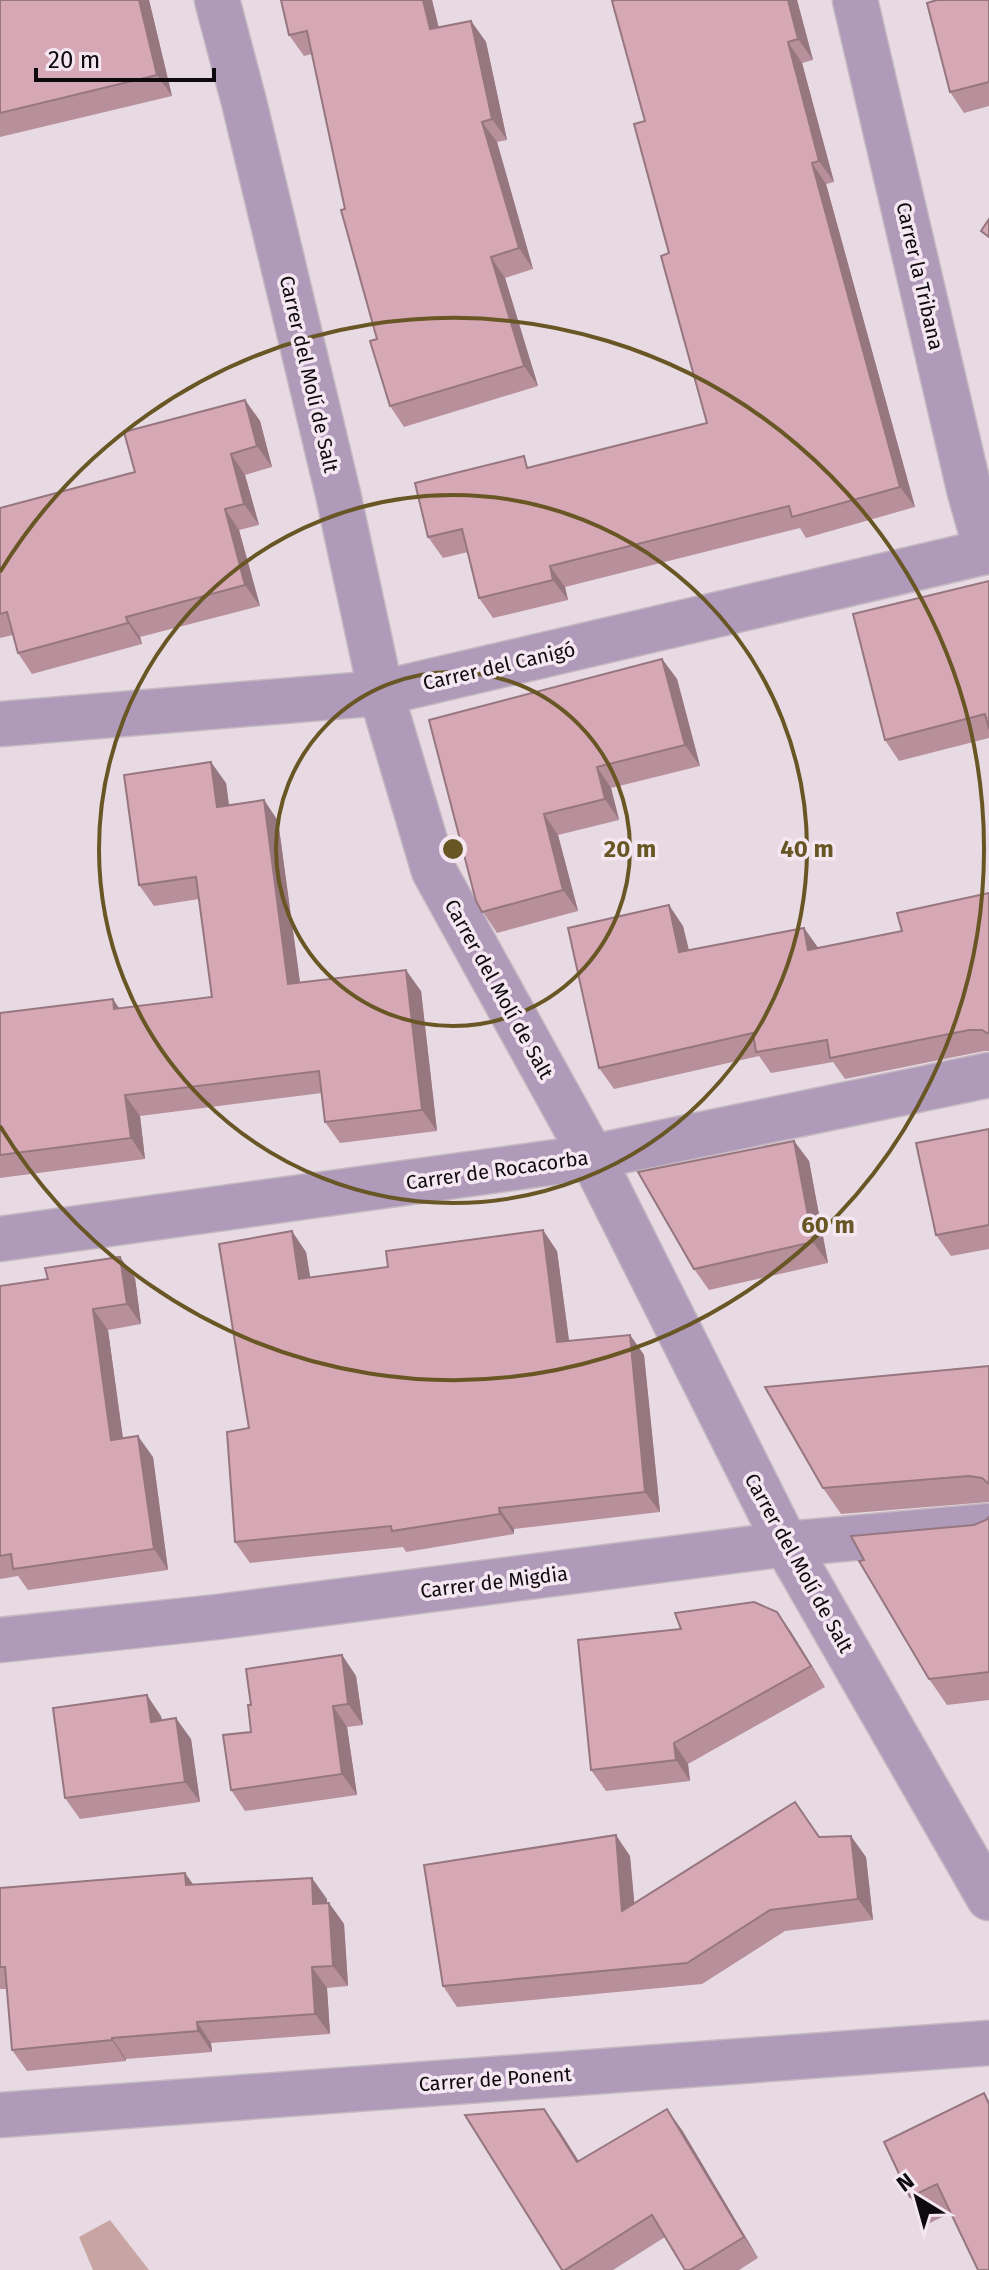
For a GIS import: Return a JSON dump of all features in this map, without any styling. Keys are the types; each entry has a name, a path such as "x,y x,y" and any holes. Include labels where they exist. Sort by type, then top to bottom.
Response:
{"street":[{"name":"Carrer del Molí de Salt","path":"217,0 338,494 381,693 434,871 592,1157 786,1544 989,1898"},
{"name":"Carrer la Tribana","path":"855,0 970,493 988,551"},
{"name":"Carrer del Canigó","path":"0,724 381,693 988,551"},
{"name":"Carrer de Rocacorba","path":"0,1239 592,1157 989,1075"},
{"name":"Carrer de Migdia","path":"0,1640 217,1617 786,1544 989,1526"},
{"name":"Carrer de Ponent","path":"0,2115 989,2043"}],"shaded area":[{"path":"110,2220 149,2270 93,2270 79,2237"}],"building":[{"path":"0,0 139,0 157,75 0,113"},
{"path":"281,0 423,0 430,29 471,21 492,119 482,122 519,248 491,257 524,366 390,406 370,341 377,339 341,210 345,209 307,31 289,35"},
{"path":"788,0 798,39 788,42 819,161 812,163 900,487 792,517 789,506 550,566 553,580 479,598 462,529 428,537 415,483 524,456 527,468 707,423 661,256 669,253 634,124 645,121 612,1"},
{"path":"937,0 989,0 989,82 950,92 927,3"},
{"path":"989,219 989,237 981,231"},
{"path":"245,400 257,446 231,454 244,504 225,509 245,585 126,617 128,623 18,653 7,612 0,614 0,508 135,472 124,432"},
{"path":"989,581 989,729 985,714 885,740 853,614"},
{"path":"662,659 685,745 597,767 605,799 544,814 563,890 482,912 476,901 429,720"},
{"path":"211,762 217,807 264,800 288,984 406,970 422,1110 325,1122 319,1071 125,1095 131,1138 0,1155 0,1013 113,999 114,1009 212,997 196,877 139,885 124,775"},
{"path":"989,893 989,1033 969,1030 830,1058 827,1040 756,1052 753,1033 599,1068 568,928 669,905 679,952 804,928 808,950 902,931 897,913"},
{"path":"989,1129 989,1225 936,1235 916,1143"},
{"path":"794,1141 813,1242 694,1269 638,1172"},
{"path":"543,1230 557,1342 630,1335 645,1492 499,1508 500,1514 392,1531 391,1526 235,1542 227,1432 249,1428 219,1244 292,1231 299,1279 388,1267 386,1251"},
{"path":"120,1257 127,1304 93,1309 111,1440 138,1436 154,1549 13,1569 11,1554 0,1556 0,1286 48,1279 45,1268"},
{"path":"989,1366 989,1484 982,1478 969,1476 823,1488 765,1387"},
{"path":"989,1517 989,1672 929,1679 859,1561 864,1560 851,1536 974,1525"},
{"path":"754,1602 777,1612 811,1666 674,1743 676,1760 591,1770 578,1640 681,1629 675,1613"},
{"path":"342,1655 348,1704 333,1706 342,1774 231,1790 223,1735 251,1732 246,1669"},
{"path":"147,1695 151,1722 176,1718 185,1782 65,1798 53,1708"},
{"path":"795,1802 819,1837 851,1836 858,1899 770,1910 687,1963 443,1986 424,1865 616,1835 622,1911"},
{"path":"185,1873 186,1885 312,1878 313,1904 329,1903 333,1966 312,1967 315,2014 197,2022 198,2031 12,2050 5,1967 0,1967 0,1888"},
{"path":"984,2093 989,2104 989,2270 978,2270 937,2184 910,2197 884,2142"},
{"path":"544,2109 577,2162 667,2109 744,2237 690,2270 685,2270 652,2215 562,2270 465,2115"}]}
